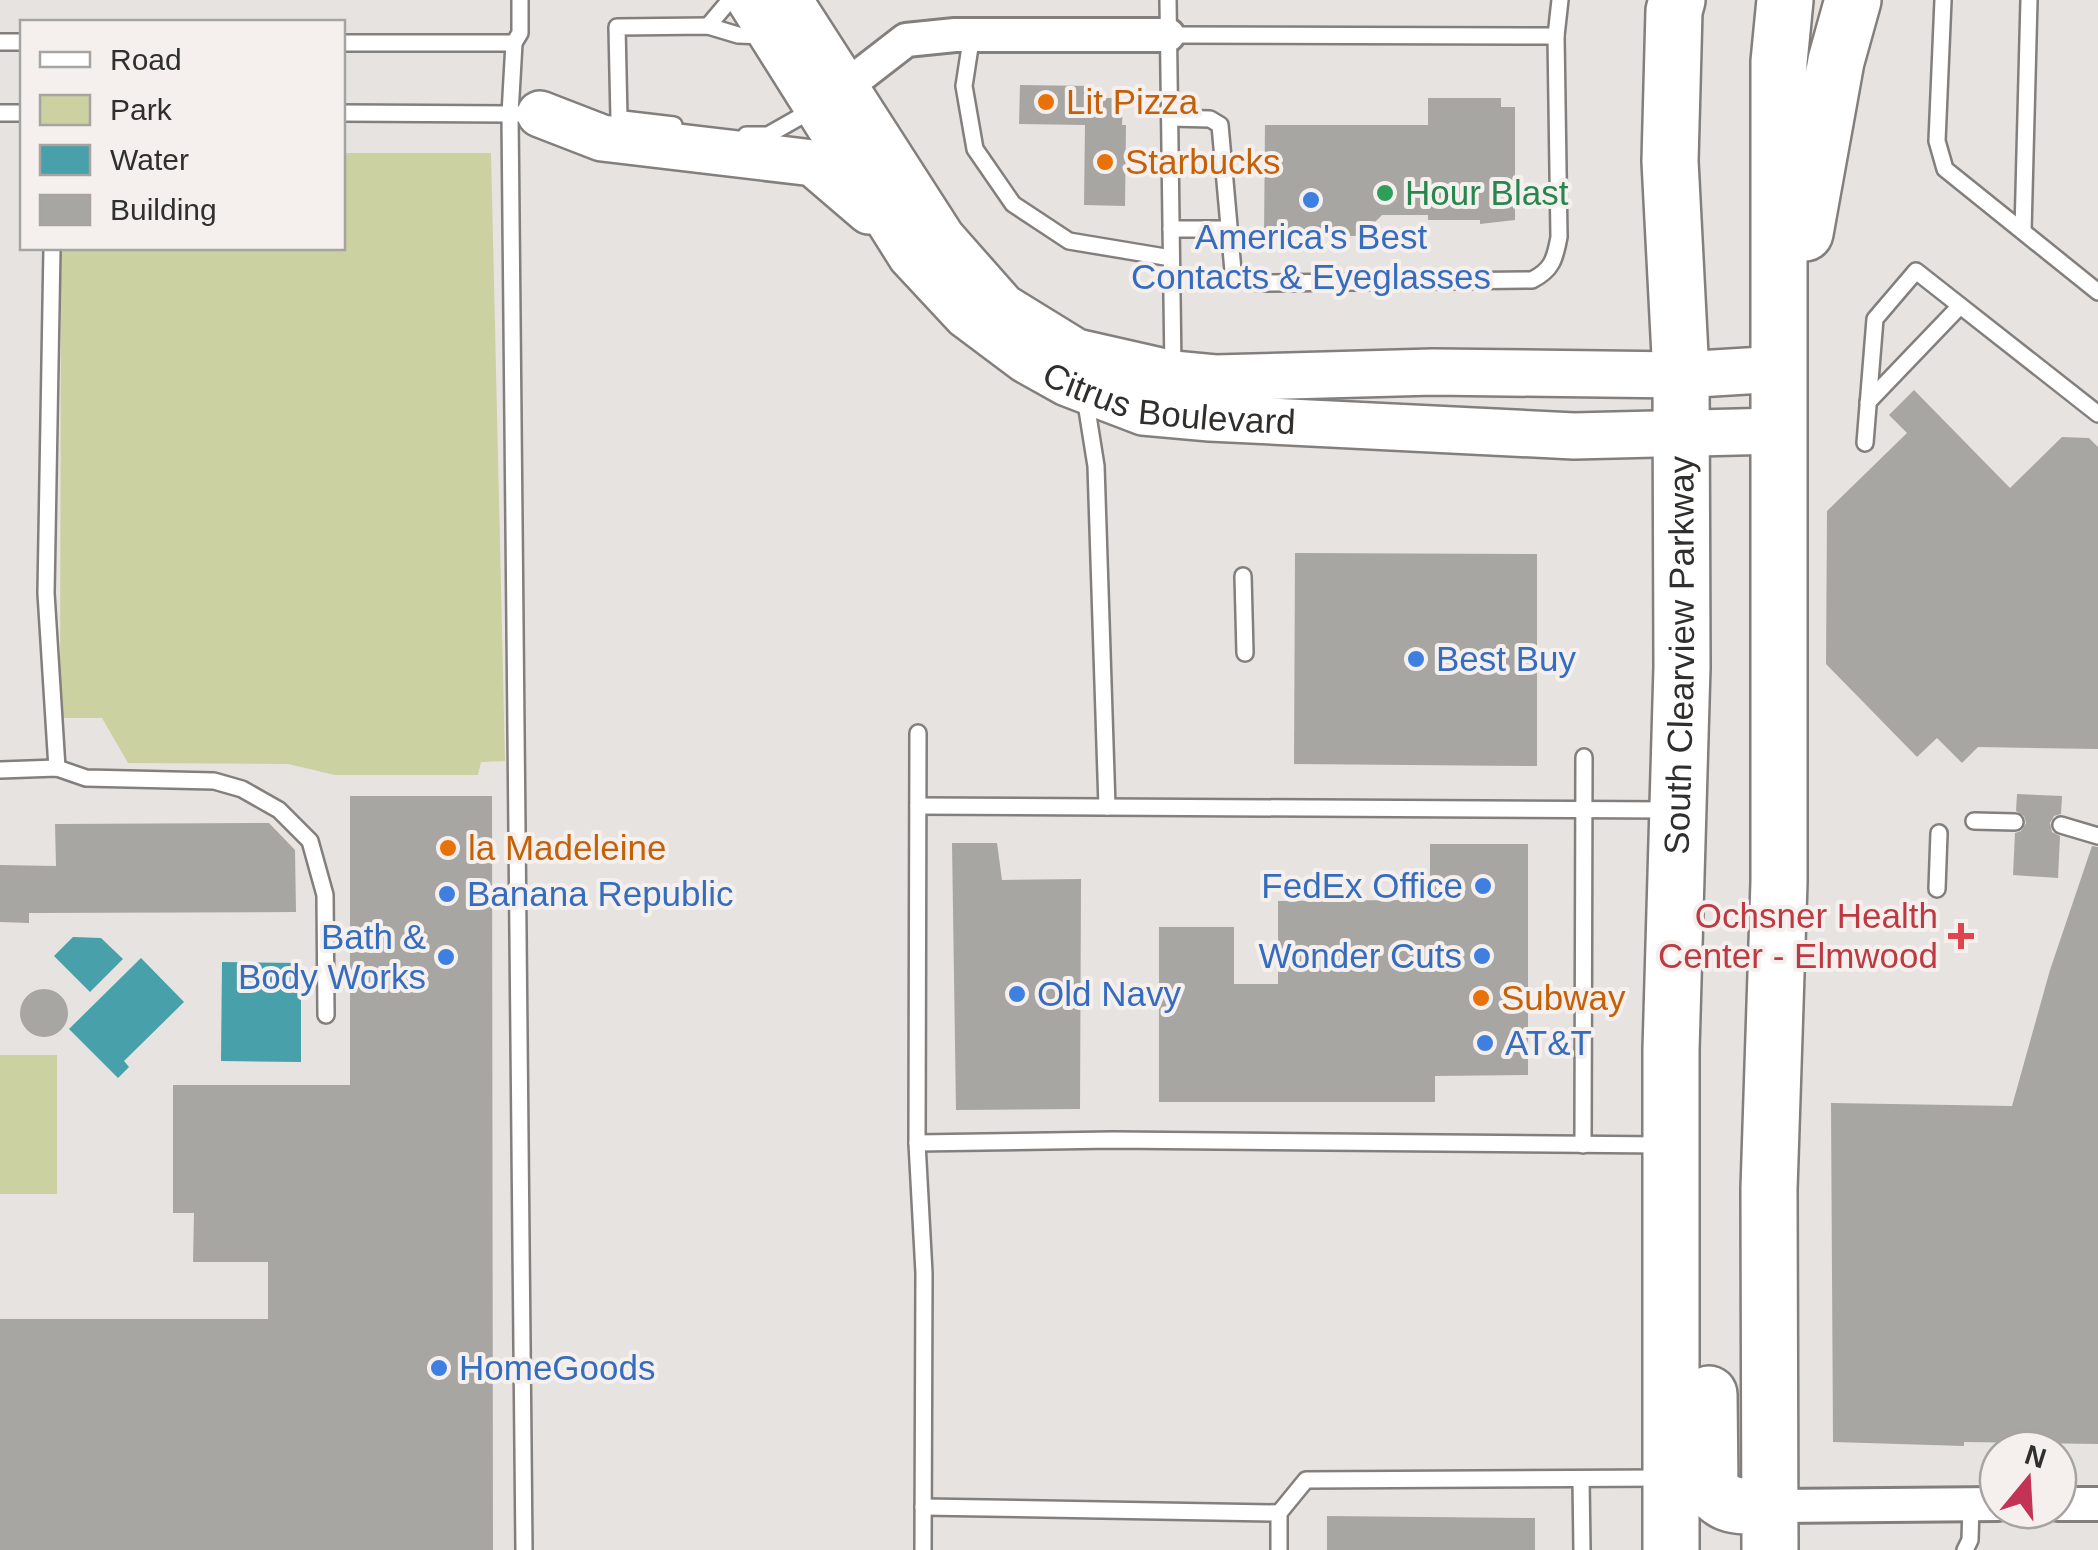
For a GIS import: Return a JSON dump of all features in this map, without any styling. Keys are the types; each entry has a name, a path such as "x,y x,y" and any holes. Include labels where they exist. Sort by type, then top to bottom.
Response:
{"highway":[{"path":"1671,1050 1709,1130 1710,1488 1717,1499 1770,1528 1769,1189 1779,882 1779,62 1786,0"},
{"path":"1780,369 1836,60 1853,0"},
{"name":"South Clearview Parkway","path":"1671,1550 1671,1050 1682,666 1681,375 1670,162 1675,4"}],"street":[{"name":"Citrus Boulevard","path":"778,13 832,97 942,238 1003,307 1076,352 1173,374 1215,378 1433,372 1681,375 1780,369"},
{"path":"832,97 906,40 972,34 1168,34"},
{"name":"Citrus Boulevard","path":"832,97 911,256 966,316 1026,360 1083,390 1142,412 1574,436 1778,431"},
{"path":"525,114 602,138 812,163 900,238"},
{"path":"1770,1528 1978,1505"}],"lane":[{"path":"520,0 520,33 514,42 525,114 524,1550"},
{"path":"708,26 730,0"},
{"path":"1168,0 1173,374"},
{"path":"1170,118 1210,119 1220,125 1233,271 1242,280 1532,280 1548,272 1559,237 1556,36 1560,0"},
{"path":"1944,0 1937,141 1944,169 2098,292"},
{"path":"2022,232 2029,0"},
{"path":"620,118 617,27 708,26 738,35 778,13"},
{"path":"972,34 964,86 976,150 1013,204 1069,242 1171,258"},
{"path":"1168,34 1556,36"},
{"path":"345,43 514,42"},
{"path":"724,132 768,135 832,97"},
{"path":"345,114 620,118 694,129"},
{"path":"1171,229 1228,228"},
{"path":"52,250 46,594 57,768"},
{"path":"1865,443 1875,319 1916,271 2098,414"},
{"path":"1868,402 1960,306"},
{"path":"1083,390 1096,466 1107,807"},
{"path":"1243,576 1245,653"},
{"path":"918,733 917,1143 924,1273 923,1550"},
{"path":"1582,1145 1584,757"},
{"path":"0,770 57,768 86,778 214,781 242,789 278,810 310,841 325,896 326,1014"},
{"path":"918,806 1678,810"},
{"path":"1974,821 2016,822"},
{"path":"2061,825 2098,836"},
{"path":"1937,889 1939,833"},
{"path":"917,1143 1112,1140 1671,1145"},
{"path":"1581,1478 1582,1550"},
{"path":"1279,1550 1278,1513 1306,1480 1671,1478"},
{"path":"923,1507 1278,1513"},
{"path":"1970,1547 1978,1522"}],"green space":[{"path":"345,153 491,153 505,761 481,762 478,775 335,775 288,764 128,763 102,718 60,718 61,250 345,250"},
{"path":"0,1055 57,1055 57,1194 0,1194"}],"water":[{"path":"73,937 101,938 123,959 90,992 54,956"},
{"path":"141,958 184,1002 124,1061 129,1067 118,1078 69,1029"},
{"path":"222,962 301,963 301,1062 221,1061"}],"building":[{"path":"1020,85 1092,86 1092,98 1123,98 1125,206 1084,205 1085,125 1019,124"},
{"path":"1428,98 1501,98 1501,107 1515,107 1515,220 1480,224 1480,220 1428,220 1428,215 1382,215 1361,236 1264,235 1265,125 1428,125"},
{"path":"1914,390 2010,488 2062,437 2089,438 2098,447 2098,749 1978,747 1962,763 1937,738 1917,757 1826,664 1827,511 1907,433 1889,415"},
{"name":"Best Buy","path":"1295,553 1537,554 1537,766 1294,764"},
{"path":"2017,794 2062,796 2061,814 2050,823 2052,832 2060,836 2058,878 2013,875 2015,833 2026,823 2016,811"},
{"path":"350,796 492,796 493,1550 0,1550 0,1319 268,1319 268,1262 193,1262 194,1213 173,1213 173,1085 350,1085"},
{"path":"269,823 295,850 296,912 29,913 29,923 0,922 0,865 56,866 55,824"},
{"name":"Old Navy","path":"952,843 997,843 1002,880 1081,879 1080,1109 956,1110"},
{"path":"1430,844 1528,844 1528,1075 1435,1076 1435,1102 1159,1102 1159,927 1234,927 1234,984 1278,984 1278,901 1408,900 1408,880 1430,881"},
{"path":"2092,846 2098,847 2098,1444 2078,1444 2078,1430 1978,1430 1978,1442 1964,1442 1964,1446 1833,1442 1831,1103 2012,1106 2050,970"},
{"path":"44,989 61,996 68,1013 61,1030 44,1037 27,1030 20,1013 27,996"},
{"path":"1327,1516 1535,1518 1535,1550 1327,1550"}],"place":[{"name":"Lit Pizza","path":"1046,102"},
{"name":"Starbucks","path":"1105,162"},
{"name":"Hour Blast","path":"1385,193"},
{"name":"America's Best Contacts & Eyeglasses","path":"1311,200"},
{"name":"Best Buy","path":"1416,659"},
{"name":"la Madeleine","path":"448,848"},
{"name":"FedEx Office","path":"1483,886"},
{"name":"Banana Republic","path":"447,894"},
{"name":"Ochsner Health Center - Elmwood","path":"1961,936"},
{"name":"Wonder Cuts","path":"1482,956"},
{"name":"Bath & Body Works","path":"446,957"},
{"name":"Old Navy","path":"1017,994"},
{"name":"Subway","path":"1481,998"},
{"name":"AT&T","path":"1485,1043"},
{"name":"HomeGoods","path":"439,1368"}]}
